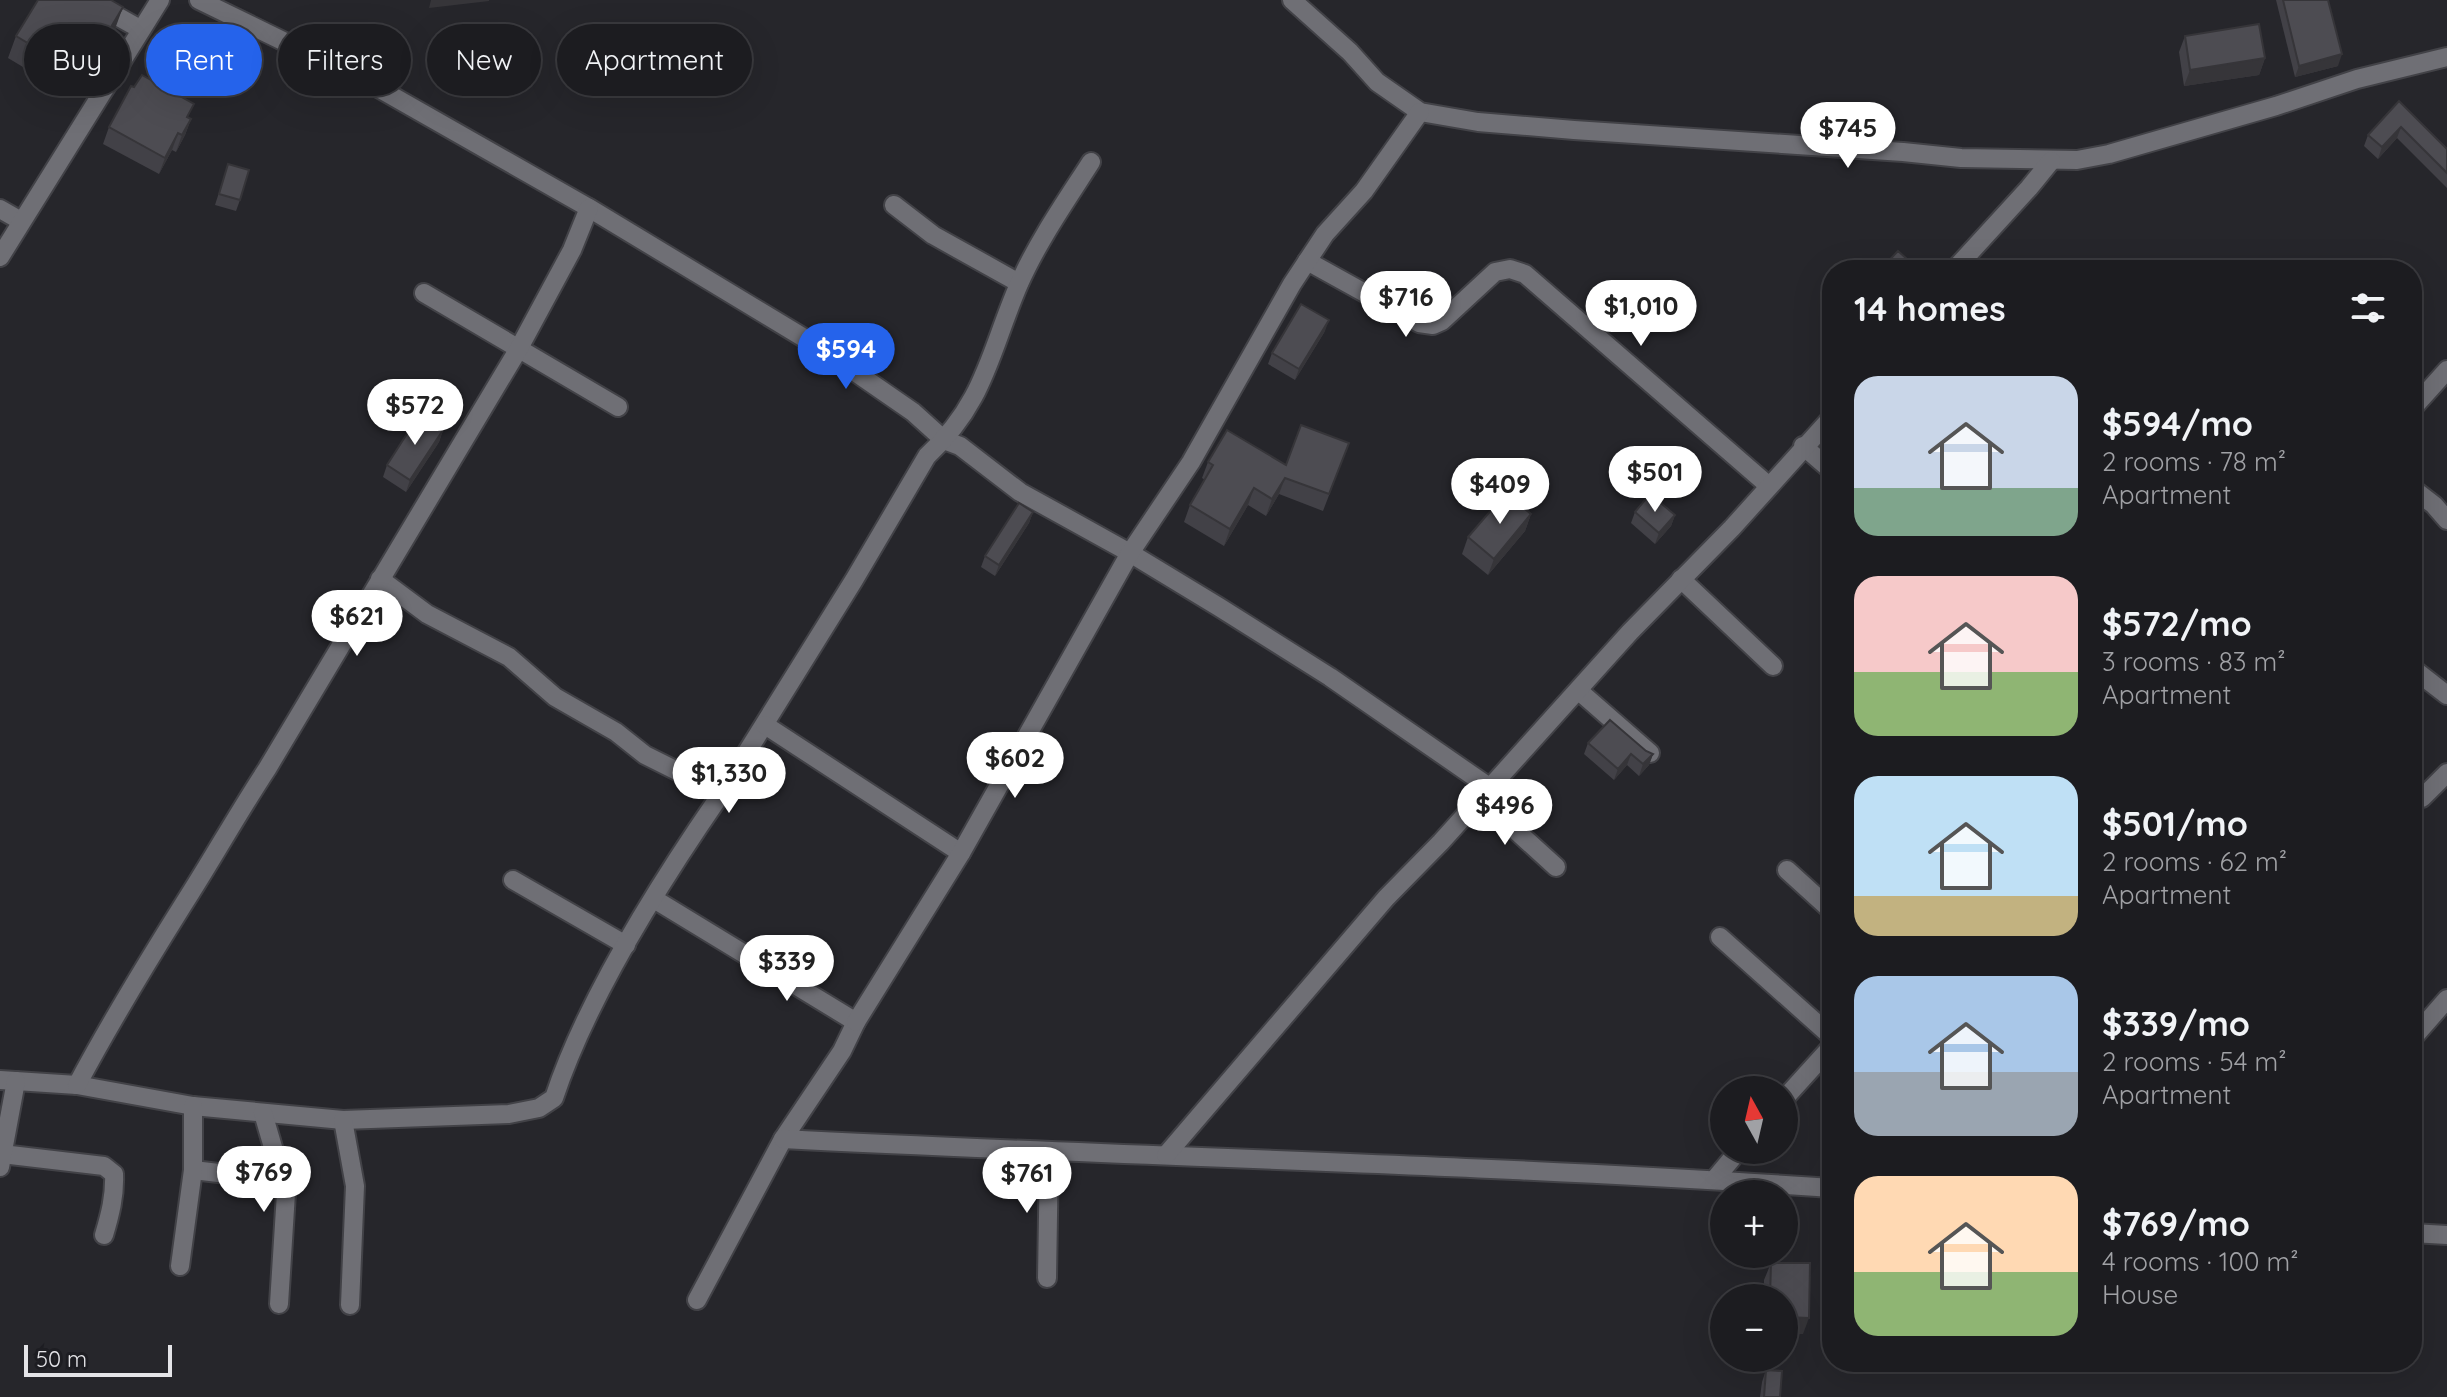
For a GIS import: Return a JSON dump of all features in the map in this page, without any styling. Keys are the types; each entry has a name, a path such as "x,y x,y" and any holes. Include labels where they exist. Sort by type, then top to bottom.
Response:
{"street":[{"path":"88,0 140,29"},
{"path":"0,257 160,0"},
{"path":"199,0 373,85 589,208 819,347 1020,492 1130,553 1330,677 1485,792 1556,867"},
{"path":"1292,0 1350,52 1377,82 1420,112 1478,122 1961,158 2051,161 2109,154 2357,79 2447,57"},
{"path":"697,1300 783,1139 842,1051 856,1022 961,853 1130,553 1191,462 1307,261 1325,234 1364,191 1420,112"},
{"path":"1963,260 2051,161"},
{"path":"104,1235 112,1210 114,1174 104,1166 1,1160 8,1081 77,1085 193,1106 343,1120 509,1114 539,1108 554,1098 597,998 626,945 765,725 927,456 944,440 977,395 1019,283 1091,162"},
{"path":"894,205 933,235 1019,283"},
{"path":"77,1085 118,1008 267,769 518,350 572,250 589,208"},
{"path":"0,209 21,221"},
{"path":"1307,261 1419,323 1433,325 1442,321 1495,272 1510,269 1525,274 1769,486"},
{"path":"424,293 618,407"},
{"path":"2422,398 2447,370"},
{"path":"1166,1155 1386,898 1822,427"},
{"path":"1803,446 1822,462"},
{"path":"2422,496 2447,520"},
{"path":"380,579 427,614 509,657 555,697 616,732 645,755 703,784 719,797"},
{"path":"1681,579 1773,666"},
{"path":"2422,676 2447,695"},
{"path":"1579,691 1650,753"},
{"path":"765,725 961,853"},
{"path":"2422,798 2447,773"},
{"path":"1787,870 1822,902"},
{"path":"513,880 626,945"},
{"path":"654,899 856,1022"},
{"path":"1720,937 1822,1028"},
{"path":"2422,1028 2447,999"},
{"path":"1798,1084 1822,1057"},
{"path":"180,1266 193,1170 193,1106"},
{"path":"263,1113 286,1193 279,1304"},
{"path":"343,1120 355,1186 350,1305"},
{"path":"783,1139 1714,1180 1727,1164"},
{"path":"1047,1278 1049,1153"},
{"path":"193,1170 279,1180 284,1185"},
{"path":"1798,1186 1822,1187"},
{"path":"2422,1234 2447,1235"}],"building":[{"path":"38,0 111,0 123,7 113,24 24,24 24,41 16,36"},
{"path":"2283,0 2328,0 2342,54 2299,66"},
{"path":"2259,24 2265,58 2190,70 2185,36"},
{"path":"142,75 146,77 146,96 180,96 194,104 187,117 191,119 182,135 178,133 165,158 109,127 126,96 130,96 131,86 134,87"},
{"path":"2399,101 2447,149 2447,173 2401,127 2382,147 2368,135"},
{"path":"228,164 249,170 240,200 219,194"},
{"path":"1898,251 1908,260 1889,260"},
{"path":"1301,304 1329,320 1299,369 1272,353"},
{"path":"419,415 443,430 410,480 387,465"},
{"path":"1301,425 1349,443 1329,494 1285,478 1272,499 1254,488 1230,529 1190,505 1213,465 1208,462 1227,430 1286,465"},
{"path":"1506,493 1531,514 1494,559 1468,537"},
{"path":"1650,494 1675,515 1659,533 1635,512"},
{"path":"1019,503 1033,512 999,565 985,556"},
{"path":"1610,720 1653,754 1643,764 1631,754 1618,769 1588,743"},
{"path":"1798,1263 1810,1263 1809,1318 1798,1318 1798,1284 1770,1284 1771,1268 1798,1268"},
{"path":"1766,1372 1782,1372 1780,1397 1764,1397"}]}
